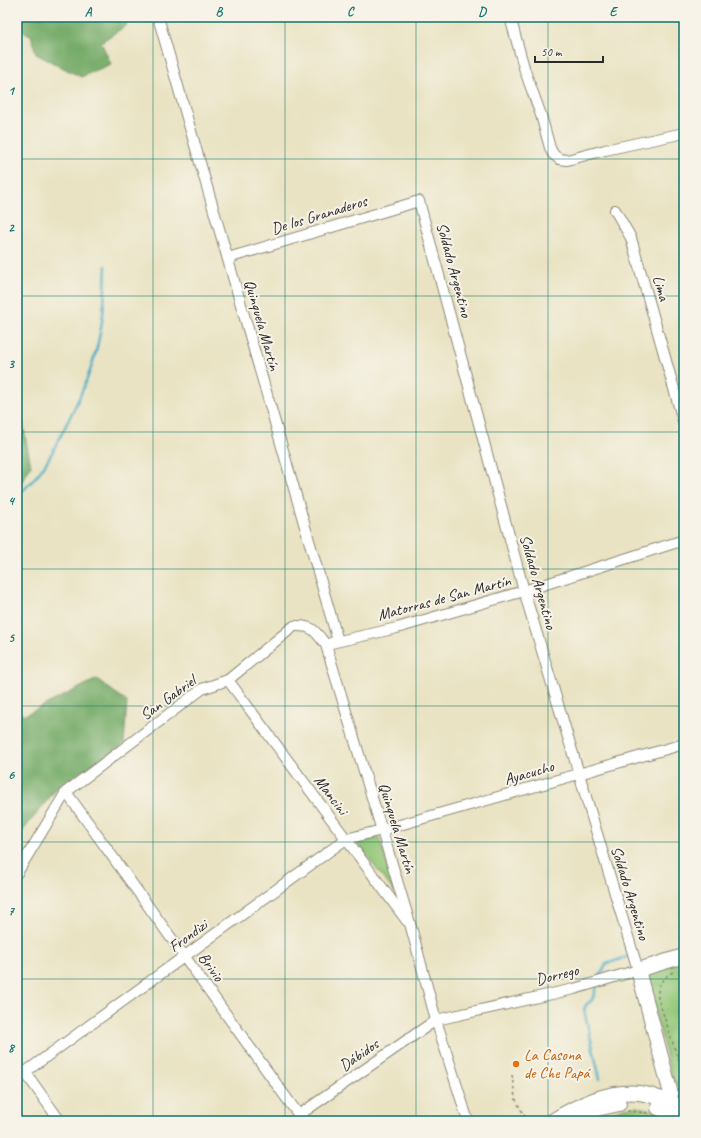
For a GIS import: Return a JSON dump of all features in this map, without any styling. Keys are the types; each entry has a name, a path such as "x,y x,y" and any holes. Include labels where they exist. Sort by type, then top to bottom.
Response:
{"main road":[{"name":"Dorrego","path":"638,970 684,956"},
{"path":"638,970 671,1094 668,1106"},
{"path":"552,1121 580,1105 609,1095 626,1093 640,1093 668,1106 684,1118"},
{"path":"570,1121 597,1109 626,1102 684,1108"}],"street":[{"name":"Quinquela Martín","path":"158,17 338,641"},
{"path":"510,17 525,71 553,154 559,158 567,160 684,133"},
{"name":"De los Granaderos","path":"228,258 420,200"},
{"name":"Soldado Argentino","path":"420,200 524,591 638,970"},
{"name":"Lima","path":"616,210 631,238 684,424"},
{"name":"Matorras de San Martín","path":"326,646 338,641 397,628 524,591 684,540"},
{"name":"San Gabriel","path":"66,792 202,689 228,680 294,626 304,626 314,630 326,646"},
{"name":"Quinquela Martín","path":"326,646 411,927 436,1020 468,1121"},
{"name":"Mancini","path":"228,680 411,927"},
{"name":"Ayacucho","path":"382,830 684,744"},
{"path":"17,873 66,792"},
{"name":"Brivio","path":"66,792 301,1118"},
{"name":"Frondizi","path":"21,1076 346,839 382,830"},
{"name":"Dorrego","path":"436,1020 574,989 638,970"},
{"name":"Dábidos","path":"301,1118 436,1020"},
{"path":"21,1076 60,1121"}],"path":[{"path":"684,969 672,972 663,978 659,984 658,992 677,1059 684,1077"},
{"path":"679,970 684,984"},
{"path":"677,1059 684,1056"},
{"path":"512,1075 515,1098 527,1121"},
{"path":"624,1111 648,1113"}],"green space":[{"path":"17,17 125,17 127,25 101,42 111,64 81,77 36,54 31,35 17,29"},
{"path":"17,394 31,466 17,490"},
{"path":"97,679 127,702 124,744 58,787 17,838 17,712 25,715"},
{"path":"379,837 395,893 357,843"},
{"path":"684,960 684,1092 676,1084 671,1075 647,979 649,973"},
{"path":"636,1107 649,1109 680,1121 584,1121 624,1108"}],"waterway":[{"path":"17,495 32,481 45,465 76,406 86,382 94,358 102,324 106,266"},
{"path":"599,979 606,964 630,956"},
{"path":"597,986 592,1000 586,1005 584,1010 600,1079"}],"place":[{"name":"La Casona de Che Papá","path":"516,1064"}]}
